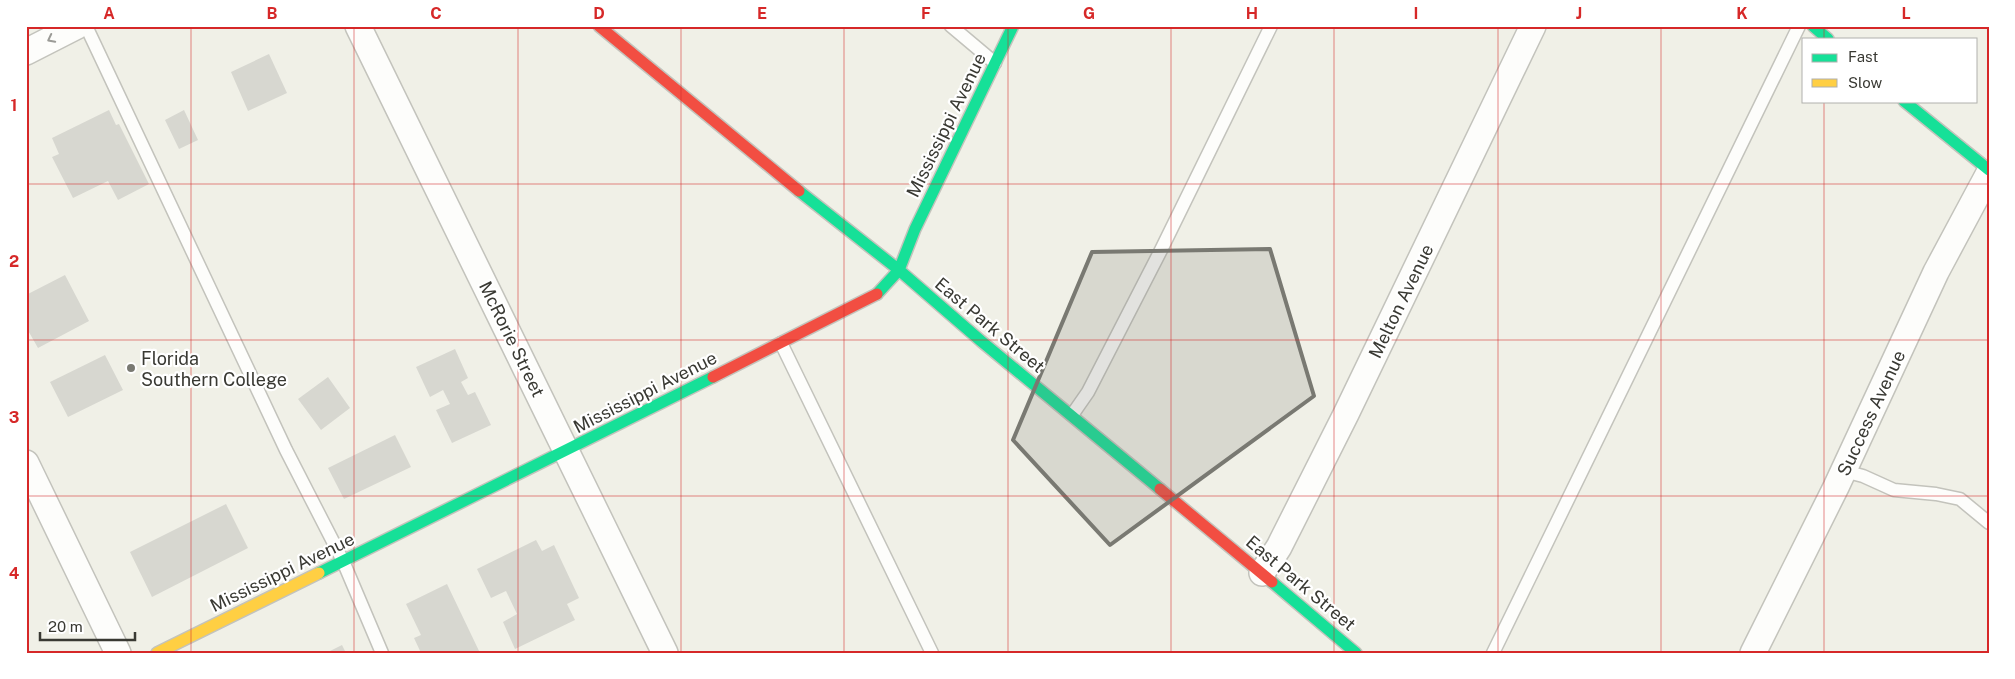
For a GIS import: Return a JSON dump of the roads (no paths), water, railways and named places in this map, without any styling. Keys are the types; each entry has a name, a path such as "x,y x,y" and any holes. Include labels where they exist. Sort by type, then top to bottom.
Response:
{"street":[{"path":"26,52 77,26"},
{"name":"McRorie Street","path":"358,26 666,653"},
{"name":"East Park Street","path":"598,26 821,209 899,270 981,341 1356,653"},
{"name":"Mississippi Avenue","path":"156,653 567,451 876,295 899,270 915,229 943,169 1013,26"},
{"name":"Melton Avenue","path":"1262,573 1280,547 1534,26"},
{"path":"1813,26 1827,38"},
{"path":"1905,102 1989,172"},
{"name":"Success Avenue","path":"1753,653 1844,471 1936,272 1989,172"},
{"path":"26,463 118,653"}],"lane":[{"path":"86,26 286,450 343,562 382,653"},
{"path":"951,26 995,62"},
{"path":"1072,416 1088,392 1157,259 1271,26"},
{"path":"1492,653 1799,26"},
{"path":"781,343 932,653"},
{"path":"1844,471 1863,476 1894,490 1936,494 1960,500 1989,523"}],"place":[{"name":"Florida Southern College","path":"131,368"}]}
